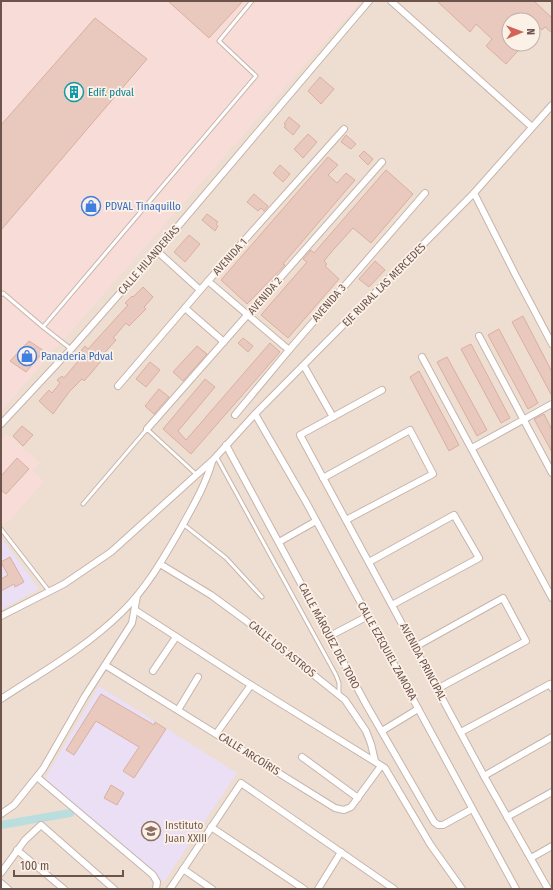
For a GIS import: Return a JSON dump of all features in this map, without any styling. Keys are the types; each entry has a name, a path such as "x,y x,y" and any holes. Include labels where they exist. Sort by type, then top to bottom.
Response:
{"street":[{"name":"CALLE HILANDERÍAS","path":"1,424 71,349 157,251 369,1"},
{"path":"391,1 532,127"},
{"name":"EJE RURAL LAS MERCEDES","path":"1,616 64,584 111,552 197,475 255,414 474,193 552,105"},
{"name":"AVENIDA 1","path":"118,386 200,290 344,129"},
{"name":"AVENIDA 2","path":"147,429 382,162"},
{"name":"AVENIDA 3","path":"235,415 289,350 425,193"},
{"path":"474,193 514,274 552,344"},
{"path":"157,251 200,290"},
{"path":"208,281 289,350"},
{"path":"186,308 224,342"},
{"path":"479,336 552,473"},
{"path":"422,357 552,598"},
{"path":"304,366 333,417 382,390"},
{"path":"472,448 552,404"},
{"name":"CALLE EZEQUIEL ZAMORA","path":"255,414 316,521 516,889"},
{"name":"AVENIDA PRINCIPAL","path":"333,417 300,435 484,776 548,889"},
{"path":"324,478 410,430 433,474 346,520"},
{"name":"CALLE MÁRQUEZ DEL TORO","path":"226,446 382,731 436,824 443,825 472,809"},
{"path":"1,699 84,643 122,612 138,594 160,564 206,483 214,458"},
{"path":"369,562 454,515 479,558 392,605"},
{"path":"279,542 316,521"},
{"name":"CALLE LOS ASTROS","path":"160,564 211,595 339,694 345,700 366,731 375,761"},
{"path":"1,814 14,805 37,777 132,623 138,594"},
{"path":"415,647 503,598 526,641 437,689"},
{"path":"135,610 251,685 381,766 389,773 412,815 462,889"},
{"path":"330,636 368,616"},
{"path":"153,671 176,637"},
{"name":"CALLE ARCOÍRIS","path":"105,665 335,808 347,809 358,798 381,766"},
{"path":"178,710 198,677"},
{"path":"216,734 251,685"},
{"path":"461,732 551,686"},
{"path":"382,731 418,709"},
{"path":"484,776 552,737"},
{"path":"302,757 358,798"},
{"path":"37,777 153,875 157,882 156,889"},
{"path":"170,889 241,783 394,889"},
{"path":"507,817 552,792"},
{"path":"1,873 17,850 41,825 114,889"},
{"path":"211,827 304,889"},
{"path":"530,858 552,846"},
{"path":"17,850 64,889"},
{"path":"318,889 341,852"},
{"path":"183,869 212,889"},
{"path":"1,883 8,889"}],"lane":[{"path":"43,326 256,76 219,41 252,1"},
{"path":"1,295 3,293 71,349"},
{"path":"83,504 147,429 197,475"},
{"path":"214,458 336,675 340,683 339,694"},
{"path":"183,524 226,558 262,597"},
{"path":"1,529 49,591"}],"shaded area":[{"path":"1,1 552,1 552,889 1,889"},
{"name":"PDVAL Tinaquillo","path":"1,1 361,1 1,411"},
{"path":"7,434 41,463 32,470 44,481 11,520 2,523 1,439"},
{"path":"1,537 39,589 1,610"},
{"name":"Instituto Juan XXIII","path":"99,686 237,773 164,882 44,780"}],"building":[{"path":"168,1 243,1 209,38"},
{"path":"437,1 534,1 552,18 552,33 545,27 542,30 541,29 541,12 501,12 501,52 517,52 506,64 486,46 492,39 476,24 470,32"},
{"name":"Edif. pdval","path":"95,18 147,59 1,230 1,125"},
{"path":"320,77 334,89 321,104 308,91"},
{"path":"289,117 300,126 293,135 284,127 286,125 284,124"},
{"path":"308,134 317,142 303,158 294,149"},
{"path":"346,135 356,144 351,149 341,142"},
{"path":"364,151 373,159 368,165 359,156"},
{"path":"328,157 338,165 328,175 337,183 346,173 355,180 283,264 285,265 247,304 221,280"},
{"path":"280,165 290,174 283,182 273,173"},
{"path":"386,170 413,194 371,243 353,228 334,249 324,261 327,264 325,266 339,279 288,338 261,315 307,262 303,259 311,250 314,253"},
{"path":"254,194 268,206 264,211 261,208 258,211 247,202"},
{"path":"207,214 218,222 216,224 218,226 215,231 202,220"},
{"path":"189,235 200,244 185,262 174,252"},
{"path":"375,261 385,270 369,287 359,279"},
{"path":"143,287 153,297 144,307 146,309 129,326 126,323 113,338 116,340 99,359 101,361 84,381 82,379 69,392 53,414 39,401 49,390 52,393 60,383 57,380 62,376 64,378 80,359 77,356 85,346 88,349 128,305 125,303"},
{"path":"523,316 552,372 552,396 512,322"},
{"path":"499,329 538,403 528,409 488,335"},
{"path":"243,338 253,346 248,352 238,343"},
{"name":"Panaderia Pdval","path":"29,341 44,351 26,372 10,361"},
{"path":"270,343 280,352 191,454 163,429 205,379 215,387 178,431 186,440"},
{"path":"471,344 510,418 501,423 461,349"},
{"path":"197,346 207,354 183,381 173,372"},
{"path":"447,357 487,430 477,436 437,362"},
{"path":"150,362 160,370 146,387 136,379"},
{"path":"419,371 459,445 449,451 410,377"},
{"path":"159,389 169,397 154,414 145,406"},
{"path":"544,414 552,430 552,452 534,419"},
{"path":"22,426 33,435 23,446 13,436"},
{"path":"17,458 29,469 6,494 1,490 1,476"},
{"path":"10,557 24,582 15,587 14,584 1,591 1,579 8,575 1,562"},
{"path":"101,694 154,725 155,722 166,729 134,778 123,771 139,747 96,721 74,755 66,750"},
{"path":"111,785 124,793 117,805 104,798"}],"waterway":[{"path":"1,825 70,813"}],"place":[{"name":"Edif. pdval","path":"74,92"},
{"name":"PDVAL Tinaquillo","path":"91,206"},
{"name":"Panaderia Pdval","path":"27,356"},
{"name":"Instituto Juan XXIII","path":"151,831"}]}
